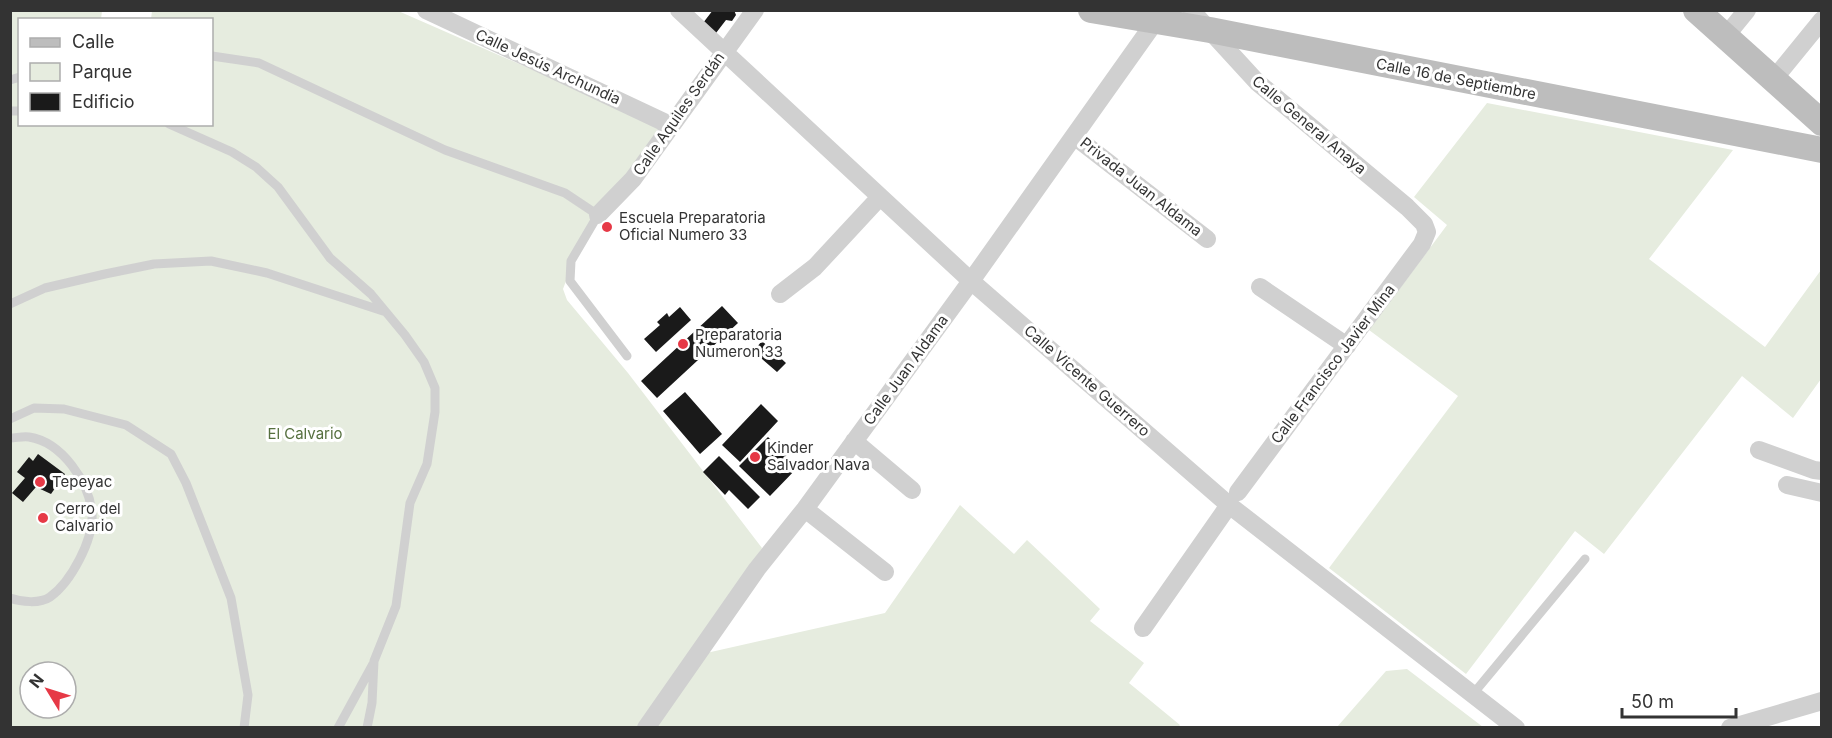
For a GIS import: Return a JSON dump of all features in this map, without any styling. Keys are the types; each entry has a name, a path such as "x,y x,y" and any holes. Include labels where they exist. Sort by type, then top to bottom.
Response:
{"street":[{"name":"Calle Jesús Archundia","path":"426,10 670,125"},
{"name":"Calle Vicente Guerrero","path":"679,10 971,281 1516,728"},
{"name":"Calle Aquiles Serdán","path":"598,215 633,179 755,10"},
{"name":"Calle 16 de Septiembre","path":"1090,10 1159,16 1210,30 1821,150"},
{"name":"Calle General Anaya","path":"1191,10 1257,82 1425,224 1428,236"},
{"path":"1696,10 1820,120"},
{"path":"1725,37 1747,10"},
{"name":"Calle Juan Aldama","path":"646,728 757,569 805,509 971,281 1159,16"},
{"path":"1773,80 1821,20"},
{"name":"Privada Juan Aldama","path":"1074,136 1207,239"},
{"path":"780,294 815,267 880,197"},
{"name":"Calle Francisco Javier Mina","path":"1143,628 1233,498 1428,236"},
{"path":"1260,286 1347,346"},
{"path":"854,441 912,490"},
{"path":"1759,450 1821,471"},
{"path":"1787,485 1821,493"},
{"path":"805,509 885,572"},
{"path":"1730,728 1821,701"}],"lane":[{"path":"213,56 259,63 446,150 565,193 598,215 571,261 570,281 627,356"},
{"path":"174,126 232,152 256,167 296,208 330,258 388,313 424,362 435,388 435,411 427,464 410,503 396,606 374,662 338,728"},
{"path":"10,304 45,288 105,274 154,264 211,261 267,273 370,305 388,313"},
{"path":"10,419 34,408 64,408 126,425 171,454 186,483 231,598 248,695 244,728"},
{"path":"10,438 28,437 61,453 87,490 92,515 86,544 74,572 50,598 25,602 10,598"},
{"path":"1473,694 1585,559"},
{"path":"368,728 374,662"}],"green space":[{"name":"El Calvario","path":"396,10 663,127 582,238 563,289 567,300 628,373 762,548 645,727 11,727 10,11 102,11 101,18 18,18 18,126 213,126 213,18 151,18 152,11"},
{"path":"1487,103 1733,150 1649,259 1765,347 1821,270 1821,379 1793,418 1742,376 1604,554 1575,531 1466,674 1329,568 1458,396 1369,330 1447,225 1414,197"},
{"path":"960,505 1014,554 1027,540 1100,609 1090,621 1144,663 1129,683 1180,725 1178,728 656,728 702,654 885,613"},
{"path":"1407,669 1483,727 1337,727 1386,671"}],"building":[{"path":"713,10 734,10 736,15 732,21 726,20 716,33 703,23"},
{"path":"722,306 738,323 657,398 641,381"},
{"path":"680,307 691,320 656,352 644,339 660,325 657,322 667,313 669,317"},
{"path":"762,341 786,363 777,372 761,358 763,355 756,348"},
{"path":"685,392 722,434 700,454 663,411"},
{"path":"761,404 778,421 740,462 722,445"},
{"path":"768,437 798,467 770,496 739,466"},
{"name":"Tepeyac","path":"38,454 65,474 51,494 36,487 23,502 12,493 25,478 17,472 29,457 33,461"},
{"path":"719,456 760,497 748,509 729,490 725,495 703,472"}],"place":[{"name":"Escuela Preparatoria Oficial Numero 33","path":"607,227"},
{"name":"Preparatoria Numeron 33","path":"683,344"},
{"name":"Kinder Salvador Nava","path":"755,457"},
{"name":"Tepeyac","path":"40,482"},
{"name":"Cerro del Calvario","path":"43,518"}]}
